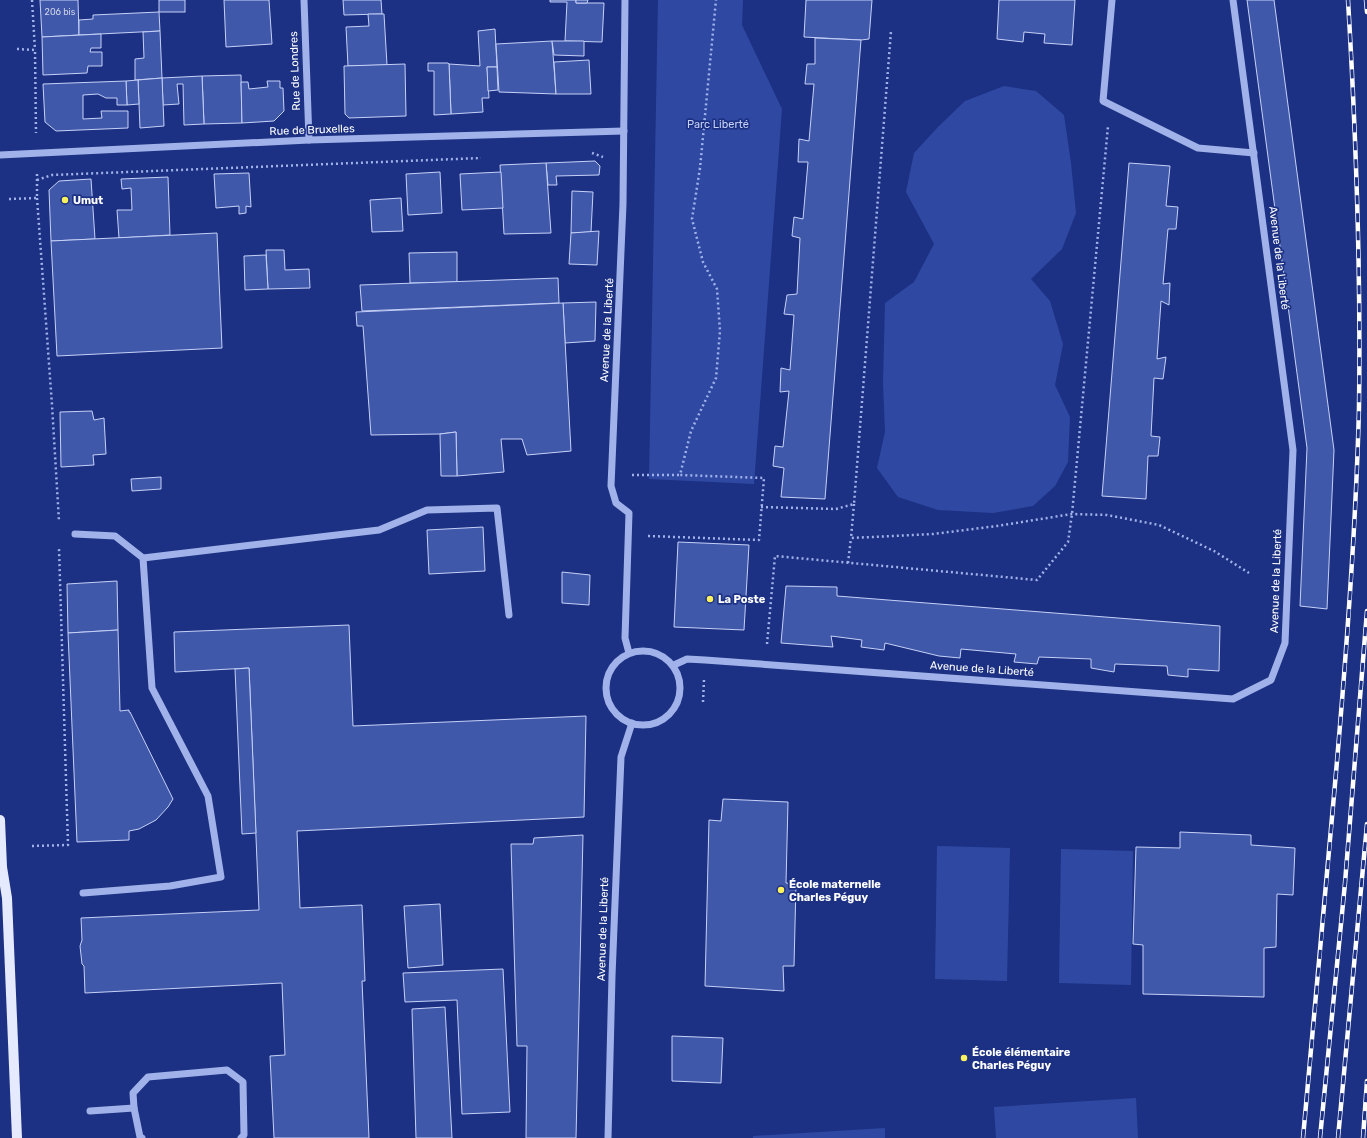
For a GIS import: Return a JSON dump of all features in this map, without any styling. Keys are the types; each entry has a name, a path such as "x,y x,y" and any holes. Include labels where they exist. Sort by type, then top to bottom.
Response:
{"main road":[{"path":"0,820 2,867 7,898 17,1138"}],"street":[{"name":"Rue de Londres","path":"304,0 309,140"},
{"name":"Avenue de la Liberté","path":"625,0 623,204 611,486 616,503 630,513 625,638 629,653"},
{"path":"1112,0 1103,101 1198,148 1254,152"},
{"name":"Avenue de la Liberté","path":"674,665 687,659 1233,699 1271,680 1285,643 1293,450 1233,0"},
{"name":"Rue de Bruxelles","path":"0,155 309,140 624,131"},
{"path":"74,534 115,536 143,558 379,530 427,510 497,508 510,615"},
{"path":"83,893 170,886 221,877 208,796 152,688 143,558"},
{"path":"646,650 661,654 674,665 680,677 681,690 677,704 670,715 658,722 645,725 632,723 618,716 609,704 606,689 608,674 617,661 629,653 646,650"},
{"name":"Avenue de la Liberté","path":"608,1138 612,976 621,757 632,723"},
{"path":"142,1138 140,1137 134,1108 133,1093 148,1077 227,1070 243,1082 244,1135 241,1138"},
{"path":"90,1111 134,1108"}],"path":[{"path":"32,0 35,50 36,139"},
{"path":"680,475 691,431 716,378 720,331 717,289 703,262 692,219 700,168 716,0"},
{"path":"848,563 854,504 891,31"},
{"path":"18,49 35,50"},
{"path":"765,664 775,556 1037,580 1068,542 1072,514 1110,104"},
{"path":"36,130 43,133"},
{"path":"590,153 603,158"},
{"path":"37,180 52,175 482,158"},
{"path":"9,199 37,198 37,173"},
{"path":"611,486 631,488 631,475 764,478 759,540 648,536"},
{"path":"761,507 836,509 854,504"},
{"path":"851,538 947,532 1072,514 1107,516 1159,524 1214,551 1250,574"},
{"path":"702,702 704,676"}],"green space":[{"name":"Parc Liberté","path":"658,0 743,0 742,25 782,109 754,484 649,479"},
{"path":"1004,86 1036,91 1064,115 1076,213 1062,249 1031,279 1050,301 1063,344 1055,385 1070,417 1068,462 1055,486 1033,506 993,513 938,510 898,497 877,468 885,432 883,383 885,303 914,282 934,244 906,192 914,153 965,101"},
{"path":"937,846 1010,848 1007,981 935,979"},
{"path":"1061,849 1133,851 1131,985 1059,983"},
{"path":"1136,1098 1138,1138 996,1138 994,1107"},
{"path":"885,1128 885,1138 753,1138 753,1136"}],"building":[{"path":"40,0 78,0 79,35 42,37"},
{"path":"159,0 185,0 185,12 159,12"},
{"path":"224,0 269,0 272,44 226,47"},
{"path":"343,0 381,0 382,14 344,15"},
{"path":"550,0 576,0 576,3 604,3 602,42 565,41 567,2 550,2"},
{"path":"576,0 588,0 587,3 576,3"},
{"path":"806,0 872,0 869,39 861,40 804,37"},
{"path":"999,0 1075,0 1072,45 1044,43 1045,34 1024,32 1023,42 997,39"},
{"path":"1247,0 1274,0 1334,450 1327,609 1300,606 1307,448"},
{"path":"159,12 160,31 79,35 79,20 93,19 93,15"},
{"path":"368,14 384,14 387,65 348,66 346,27 369,26"},
{"path":"495,29 497,67 487,67 489,98 482,98 483,112 451,114 449,64 480,66 478,31"},
{"path":"160,31 162,78 135,80 135,59 144,58 143,32"},
{"path":"101,34 101,48 91,48 90,52 102,52 102,66 88,66 87,73 43,75 42,37"},
{"path":"815,38 861,40 825,499 781,497 784,468 773,466 775,446 783,447 789,391 780,392 781,368 790,370 794,315 784,314 787,295 797,294 800,238 792,236 794,217 803,219 808,162 798,162 799,139 809,141 814,84 805,84 807,64 815,64"},
{"path":"552,41 556,94 499,92 496,44"},
{"path":"552,41 584,41 584,56 554,55"},
{"path":"589,60 591,94 556,94 554,62"},
{"path":"428,63 449,64 451,114 434,115 434,71 428,71"},
{"path":"405,64 406,116 349,118 345,114 344,66"},
{"path":"487,67 497,67 498,90 488,91"},
{"path":"241,75 242,123 204,124 202,76"},
{"path":"202,76 204,124 184,125 183,84 177,84 179,104 163,105 162,78"},
{"path":"162,78 164,126 140,128 138,80"},
{"path":"138,80 139,104 127,105 126,81"},
{"path":"126,81 127,105 117,105 117,98 106,98 98,94 83,95 83,119 102,118 101,111 128,111 128,128 56,131 45,122 43,84"},
{"path":"267,81 280,81 280,88 283,88 284,111 274,121 242,123 241,82 248,82 249,89 268,87"},
{"path":"595,161 600,166 599,175 556,176 557,185 548,185 546,163"},
{"path":"546,163 551,233 504,234 500,165"},
{"path":"1129,163 1170,166 1166,206 1178,207 1176,229 1168,229 1163,284 1170,283 1169,305 1161,301 1157,359 1166,357 1163,379 1154,378 1151,436 1160,437 1158,456 1148,456 1146,499 1102,496"},
{"path":"440,172 442,213 408,215 406,174"},
{"path":"501,172 503,208 462,210 460,174"},
{"path":"249,173 251,207 246,206 246,213 239,214 239,206 216,208 214,174"},
{"path":"168,177 170,235 119,238 117,210 132,210 131,188 122,189 121,179"},
{"path":"91,179 95,239 51,241 49,190 59,181"},
{"path":"572,191 593,192 591,232 571,233"},
{"path":"401,198 403,231 372,232 370,200"},
{"path":"599,231 597,265 569,264 571,233"},
{"path":"217,233 222,348 57,356 51,241"},
{"path":"266,250 284,250 285,270 309,269 310,288 268,289"},
{"path":"457,252 457,282 410,283 409,253"},
{"path":"266,255 268,289 245,290 244,256"},
{"path":"558,278 559,303 362,311 360,285"},
{"path":"596,302 595,341 565,343 563,303"},
{"path":"563,303 571,451 527,455 522,439 501,439 504,472 457,476 456,432 440,434 371,435 363,326 357,326 356,312"},
{"path":"92,411 94,420 104,418 106,454 93,455 94,465 61,467 60,412"},
{"path":"456,432 457,476 441,476 440,434"},
{"path":"161,477 161,489 132,491 131,479"},
{"path":"483,527 485,571 429,574 427,530"},
{"path":"678,542 749,545 744,630 674,627"},
{"path":"562,572 590,575 589,605 562,603"},
{"path":"117,581 118,630 68,633 67,584"},
{"path":"786,586 837,587 837,596 1220,626 1219,671 1188,669 1188,677 1168,675 1167,666 1115,664 1114,672 1091,668 1091,659 1039,657 1037,664 1014,662 1016,654 961,649 960,658 939,656 885,643 884,650 861,647 862,640 831,636 833,647 781,643"},
{"path":"349,625 353,726 586,716 584,817 297,831 300,908 362,905 365,981 362,981 369,1138 274,1138 270,1056 285,1055 282,983 85,993 84,966 82,964 80,946 82,940 81,918 259,910 249,668 175,672 174,632"},
{"path":"118,630 120,711 129,710 173,799 156,820 139,829 129,831 129,840 77,842 68,633"},
{"path":"249,668 256,833 242,834 235,669"},
{"path":"723,799 788,802 786,883 796,884 794,966 783,966 784,991 705,986 709,820 721,821"},
{"path":"1180,832 1251,835 1251,845 1295,848 1293,895 1277,894 1276,947 1264,948 1264,997 1143,994 1143,945 1133,944 1136,847 1180,848"},
{"path":"583,835 576,1138 526,1138 527,1046 517,1046 511,844 533,844 534,838"},
{"path":"440,904 443,965 408,968 404,906"},
{"path":"503,969 510,1112 462,1114 457,1000 405,1002 403,973"},
{"path":"445,1007 452,1138 416,1138 412,1009"},
{"path":"672,1036 723,1038 721,1083 672,1081"}],"railway":[{"path":"1303,1138 1343,690 1358,454 1359,254 1356,152 1348,0"},
{"path":"1366,0 1367,12"},
{"path":"1320,1138 1345,883 1367,611"},
{"path":"1338,1138 1367,824"},
{"path":"1363,1138 1367,1081"}],"place":[{"name":"Umut","path":"65,200"},
{"name":"La Poste","path":"710,599"},
{"name":"École maternelle Charles Péguy","path":"781,890"},
{"name":"École élémentaire Charles Péguy","path":"964,1058"}]}
